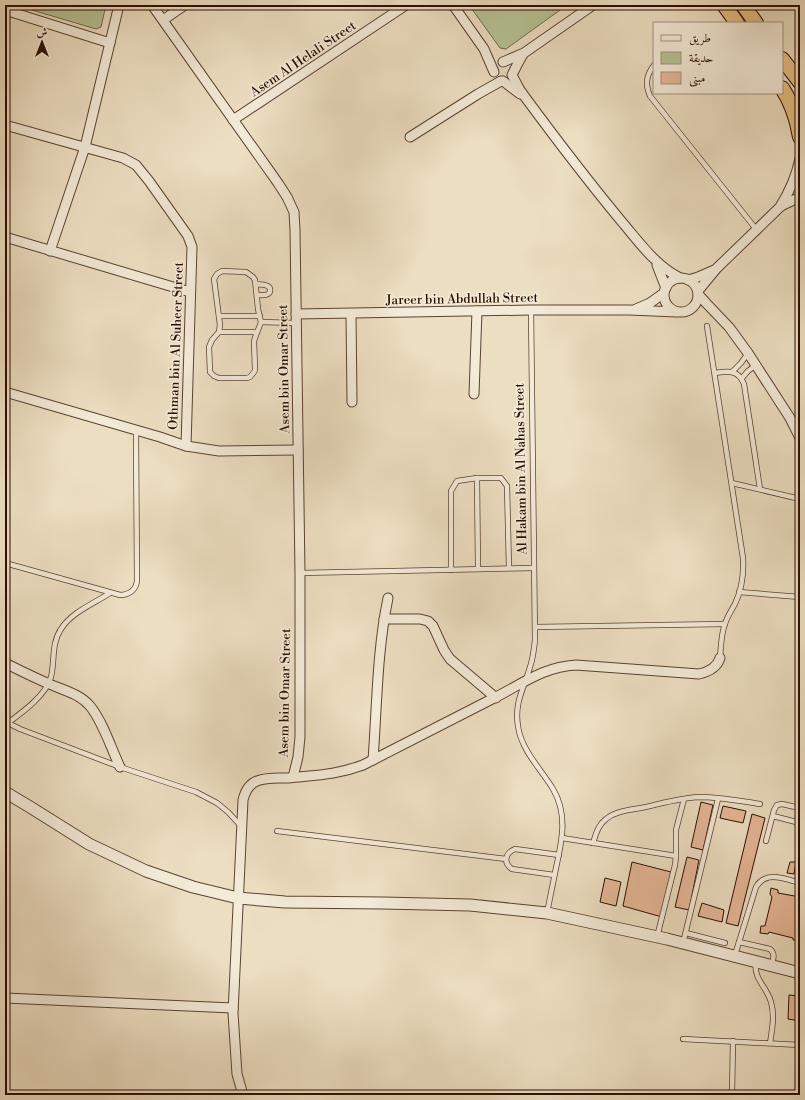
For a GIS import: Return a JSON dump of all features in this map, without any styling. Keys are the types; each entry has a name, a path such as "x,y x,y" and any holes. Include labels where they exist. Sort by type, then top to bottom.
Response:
{"highway":[{"path":"724,5 736,22"},
{"path":"744,5 755,22"},
{"path":"783,60 800,82"},
{"path":"783,90 792,105 800,137"}],"street":[{"path":"50,251 85,147 119,5"},
{"name":"Asem bin Omar Street","path":"152,5 287,196 294,212 300,573 300,737 298,757 293,777"},
{"path":"163,20 185,5"},
{"name":"Asem Al Helali Street","path":"233,120 406,5"},
{"path":"452,5 484,49 496,78 525,97"},
{"path":"478,94 494,72 496,66 524,53 582,8 593,5"},
{"path":"5,10 110,43"},
{"path":"484,49 502,63 507,63 510,65 520,90 566,153 656,262 663,268 692,282 696,286 698,292 729,327 748,353 790,418 800,438"},
{"path":"410,137 478,94 502,81 509,80 524,53"},
{"path":"5,124 85,147"},
{"name":"Othman bin Al Suheer Street","path":"85,147 123,158 136,165 150,180 188,236 192,247 186,446"},
{"path":"780,207 793,183 800,159"},
{"path":"691,309 697,302 698,292 717,268 780,207 800,197"},
{"path":"5,237 190,292"},
{"path":"656,262 665,290"},
{"path":"717,268 698,277 674,280 669,283 665,290 664,299 667,305 677,312 691,309 704,310 717,314"},
{"name":"Jareer bin Abdullah Street","path":"629,310 640,308 650,303 665,290"},
{"name":"Jareer bin Abdullah Street","path":"296,319 351,314 531,310 629,310 677,312"},
{"path":"474,394 477,311"},
{"path":"351,314 352,402"},
{"path":"5,392 202,450 224,452 298,450"},
{"path":"373,760 380,651 388,598"},
{"path":"384,619 420,619 428,621 433,626 444,650 450,659 496,698"},
{"path":"243,1095 237,1074 233,1008 241,826 243,800 245,792 250,786 257,781 267,779 344,772 363,765 496,698 525,681 558,667 576,665 699,674 713,668 720,658"},
{"path":"5,664 74,694 89,705 99,722 120,767"},
{"path":"5,792 89,844 146,871 193,887 238,898 285,902 470,905 546,913 657,936 684,938 735,956 800,972"},
{"path":"5,998 233,1008"}],"lane":[{"path":"653,66 646,80 647,89 650,96 756,229"},
{"path":"222,271 246,272 253,277 256,284 257,295 261,322 254,341 255,370 252,375 247,378 219,378 214,376 210,372 209,350 210,343 219,332 220,325 214,282 215,276 222,271"},
{"path":"256,284 266,285 270,290 269,294 267,295 257,295"},
{"name":"Al Hakam bin Al Nahas Street","path":"531,310 533,568 535,627 533,654 517,708 518,727 524,745 554,789 562,814 562,838 546,913"},
{"path":"219,316 260,316"},
{"path":"261,322 296,319"},
{"path":"707,326 744,558 743,577 739,592 725,624 720,658"},
{"path":"219,332 257,332"},
{"path":"732,372 748,353"},
{"path":"742,378 756,365"},
{"path":"715,373 732,372 738,374 742,378 760,489"},
{"path":"5,563 110,593 125,595 132,591 136,585 136,431"},
{"path":"451,570 451,492 457,481 477,478 501,478 507,486 509,568"},
{"path":"477,478 478,569"},
{"path":"732,483 800,499"},
{"path":"300,573 533,568"},
{"path":"739,592 800,597"},
{"path":"110,593 77,614 62,628 54,643 52,674 49,684 33,703 6,722 20,729 120,767 196,792 217,803 241,826"},
{"path":"535,627 725,624"},
{"path":"594,843 601,825 605,820 616,813 700,797 760,804"},
{"path":"718,798 684,938 725,943"},
{"path":"657,936 676,856 676,830 684,799"},
{"path":"766,841 775,807 779,804 800,808"},
{"path":"773,816 800,823"},
{"path":"277,831 506,859"},
{"path":"562,838 676,856"},
{"path":"554,875 512,869 506,863 507,854 515,849 559,855"},
{"path":"735,956 758,883 765,878 773,876 800,883"},
{"path":"739,942 770,949 774,957 771,966"},
{"path":"756,962 755,972 768,996 772,1009 773,1023 770,1043"},
{"path":"683,1039 800,1045"},
{"path":"732,1095 734,1041"}],"green space":[{"path":"15,5 106,5 101,27 96,29"},
{"path":"469,5 567,5 506,49 500,48"}],"building":[{"path":"701,802 713,805 703,850 691,847"},
{"path":"723,806 746,811 743,823 720,818"},
{"path":"752,814 765,818 738,926 726,923"},
{"path":"687,857 699,860 689,910 675,907"},
{"path":"632,862 671,872 662,917 623,906"},
{"path":"790,862 796,862 794,874 787,873"},
{"path":"605,878 621,882 616,906 600,902"},
{"path":"771,888 778,890 778,893 800,897 800,926 798,935 800,936 800,941 769,932 768,934 760,933 761,926 765,926 772,897 770,894"},
{"path":"702,903 724,910 722,922 698,916"},
{"path":"789,995 800,996 800,1021 788,1019"}]}
